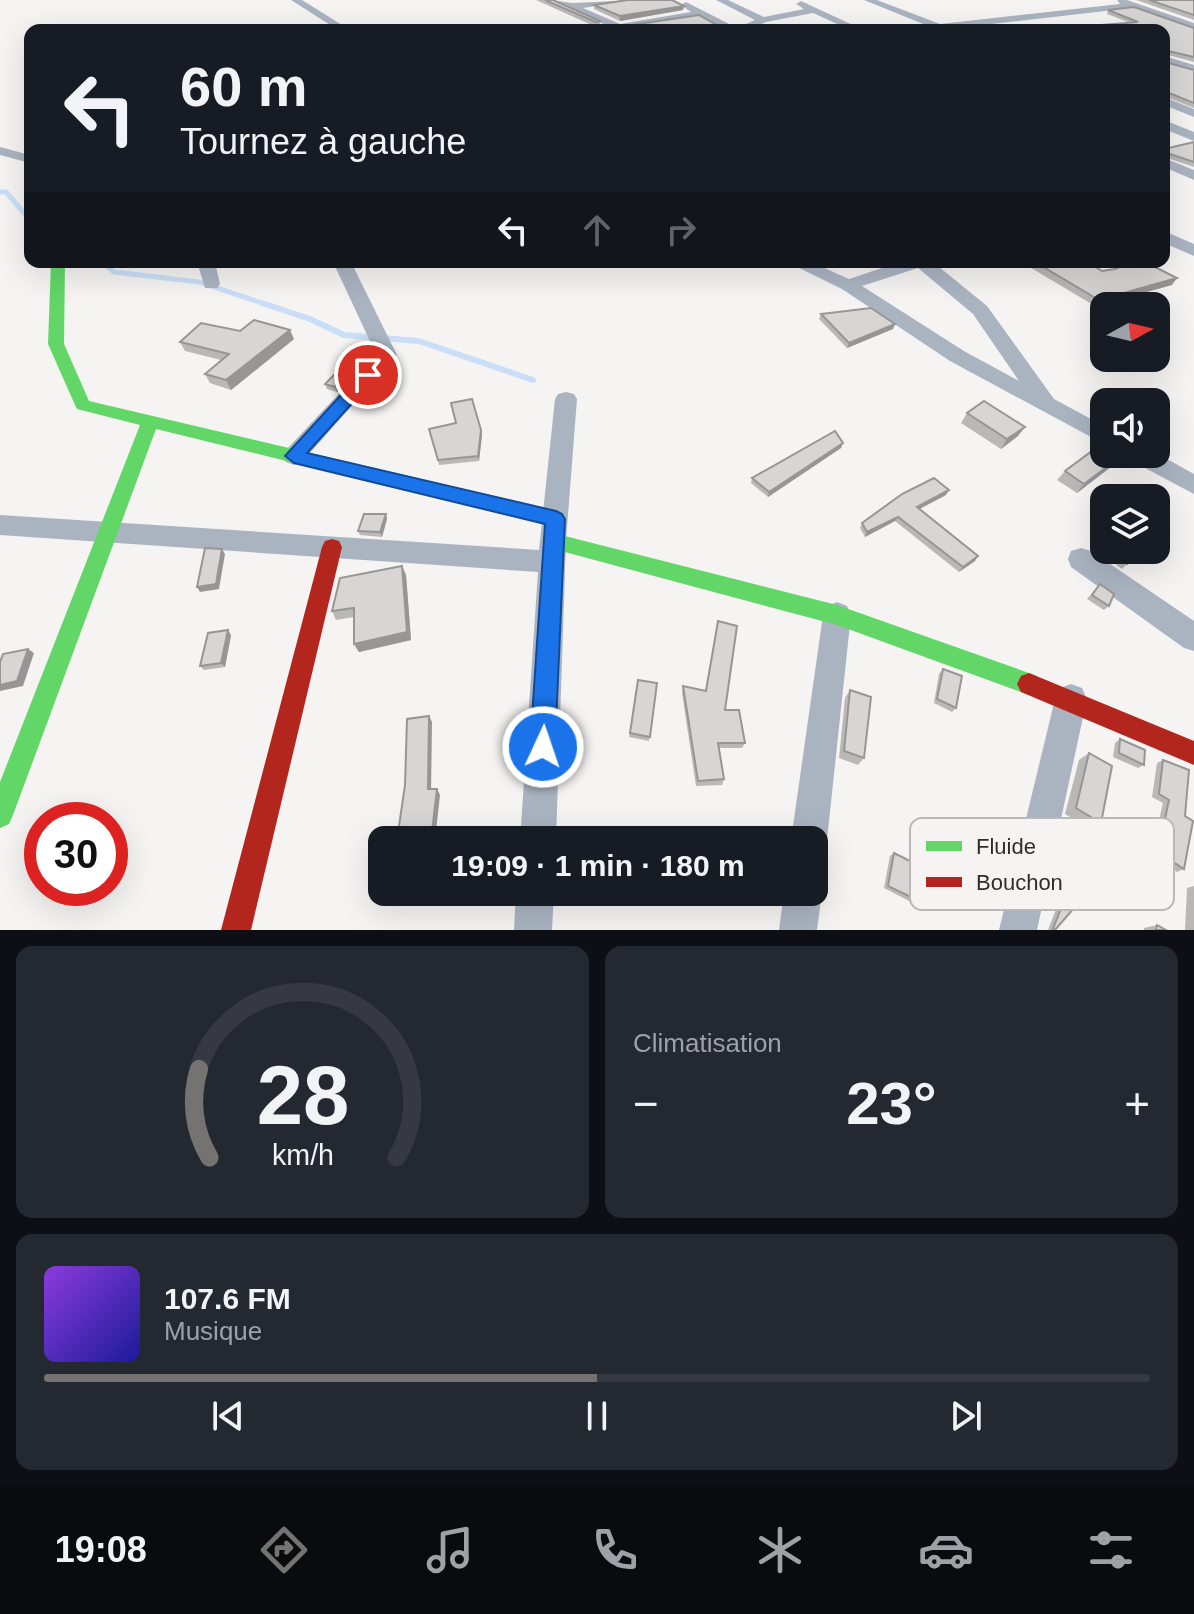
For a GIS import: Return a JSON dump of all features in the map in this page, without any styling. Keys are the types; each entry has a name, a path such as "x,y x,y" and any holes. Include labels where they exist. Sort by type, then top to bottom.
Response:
{"street":[{"path":"296,0 335,24"},
{"path":"556,0 612,24"},
{"path":"571,6 631,0"},
{"path":"676,0 721,24"},
{"path":"721,0 762,24 813,10"},
{"path":"791,0 845,24"},
{"path":"869,0 933,24"},
{"path":"1116,0 1193,26"},
{"path":"977,24 1133,5"},
{"path":"642,24 700,13"},
{"path":"1167,16 1194,13"},
{"path":"1170,29 1193,26"},
{"path":"1170,61 1194,69"},
{"path":"1170,94 1179,93"},
{"path":"1170,103 1194,113"},
{"path":"1170,127 1194,137"},
{"path":"0,151 24,157"},
{"path":"1170,165 1194,176"},
{"path":"1170,239 1194,251"},
{"path":"58,268 56,344 83,405 294,456 554,540 837,615 1071,699 1194,753"},
{"path":"207,268 211,284"},
{"path":"294,456 387,355 345,268"},
{"path":"810,268 848,285 957,356 1090,428"},
{"path":"848,285 901,268"},
{"path":"928,268 980,310 1047,404"},
{"path":"539,826 554,540 566,399"},
{"path":"0,815 150,422"},
{"path":"1163,468 1194,485"},
{"path":"0,525 332,547 554,540"},
{"path":"236,930 332,547"},
{"path":"1081,559 1194,638"},
{"path":"811,826 837,615"},
{"path":"1044,818 1071,699"},
{"path":"533,930 534,906"},
{"path":"798,930 801,906"},
{"path":"1018,930 1023,910"}],"building":[{"path":"545,0 553,0 600,21 596,22"},
{"path":"628,0 672,0 684,6 620,16 594,5"},
{"path":"1149,0 1194,0 1194,15"},
{"path":"1134,7 1194,28 1194,57 1170,51 1170,24 1113,24 1138,22 1108,10"},
{"path":"699,15 715,24 638,24"},
{"path":"1170,63 1194,70 1194,103 1170,93"},
{"path":"1194,142 1194,162 1170,154 1170,148"},
{"path":"1045,268 1097,268 1102,271 1157,268 1177,278 1127,292 1090,292 1090,295"},
{"path":"871,308 895,324 849,343 821,314"},
{"path":"254,320 290,330 226,380 205,374 229,354 180,342 201,323 240,331"},
{"path":"341,368 350,370 335,387 325,384"},
{"path":"375,377 379,378 363,395 360,394"},
{"path":"472,399 481,430 478,456 438,460 429,429 456,423 451,403"},
{"path":"984,401 1025,427 1007,439 967,413"},
{"path":"835,431 843,443 769,492 752,478"},
{"path":"1090,452 1090,468 1105,468 1084,484 1065,471"},
{"path":"934,478 949,490 917,507 978,556 963,567 898,517 867,532 862,523 902,494"},
{"path":"364,514 386,514 380,532 358,531"},
{"path":"205,548 222,549 216,584 197,587"},
{"path":"402,566 407,632 354,644 354,608 332,611 340,578"},
{"path":"1100,584 1114,594 1109,606 1092,595"},
{"path":"718,621 737,626 725,710 739,710 745,743 718,743 724,779 698,781 683,686 706,691"},
{"path":"228,630 221,663 200,666 208,633"},
{"path":"28,649 17,681 0,685 3,654"},
{"path":"943,669 962,676 956,708 937,699"},
{"path":"638,680 657,683 650,737 630,733"},
{"path":"850,690 871,697 864,758 844,751"},
{"path":"429,716 428,789 437,789 433,826 399,826 405,785 407,719"},
{"path":"1120,739 1145,750 1144,765 1119,753"},
{"path":"1089,753 1112,766 1102,818 1093,818 1076,808"},
{"path":"1163,760 1189,770 1185,816 1193,821 1184,869 1174,862 1174,818 1165,818 1169,800 1159,794"},
{"path":"894,853 910,861 910,897 888,886"},
{"path":"1060,910 1072,910 1055,930"}],"waterway":[{"path":"0,192 6,192 24,213"},
{"path":"109,268 114,272 199,282 310,319 344,335 419,341 533,380"}],"traffic: fast":[{"path":"58,268 56,344 83,405 556,519"},
{"path":"0,815 150,422"},
{"path":"553,541 837,615 1029,684"}],"traffic: jam":[{"path":"236,930 332,547"},
{"path":"1029,684 1194,753"}],"route":[{"path":"368,375 294,456 556,519 543,747"}]}
